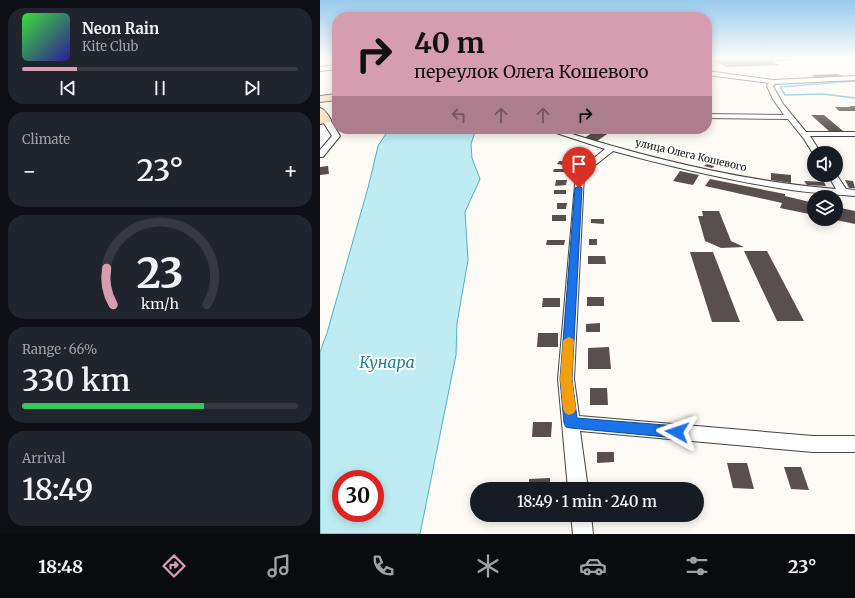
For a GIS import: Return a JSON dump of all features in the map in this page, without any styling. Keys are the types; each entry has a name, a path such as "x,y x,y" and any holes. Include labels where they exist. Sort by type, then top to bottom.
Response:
{"street":[{"path":"772,83 770,86 771,92 789,117 805,134 813,146"},
{"path":"320,99 332,98"},
{"path":"712,116 789,117"},
{"path":"322,117 332,131"},
{"path":"320,154 336,136 335,134"},
{"name":"улица Олега Кошевого","path":"565,134 704,172 792,188 818,190"},
{"path":"805,134 855,134"},
{"path":"577,482 566,379 580,172 612,148"},
{"name":"улица Олега Кошевого","path":"843,192 855,193"},
{"path":"571,423 814,444 855,444"},
{"path":"582,522 583,534"}],"water":[{"name":"Кунара","path":"386,134 474,134 471,144 472,158 480,179 465,212 468,260 457,323 456,355 420,534 320,534 320,352 327,333 369,184 378,146"}],"building":[{"path":"849,106 855,106 855,111 839,111 835,107 851,107"},
{"path":"811,115 824,115 843,131 829,131"},
{"path":"590,134 607,134 597,141 584,138"},
{"path":"559,161 571,162 568,166 557,164"},
{"path":"709,162 717,164 712,168 704,166"},
{"path":"328,166 329,174 320,175 320,167"},
{"path":"554,169 567,169 567,172 553,172"},
{"path":"680,171 699,175 693,185 673,181"},
{"path":"771,173 791,175 791,183 771,180"},
{"path":"710,179 785,194 785,196 807,201 807,214 780,208 782,203 705,186"},
{"path":"556,180 567,180 566,185 555,186"},
{"path":"845,180 853,181 855,188 849,188"},
{"path":"804,181 824,182 826,186 807,185"},
{"path":"554,190 566,190 566,194 554,194"},
{"path":"557,203 567,203 566,209 557,209"},
{"path":"843,208 855,211 855,224 843,221"},
{"path":"702,211 719,211 731,241 744,247 721,248 705,241 698,216 703,216"},
{"path":"552,215 566,215 566,221 552,221"},
{"path":"591,219 604,219 604,224 591,223"},
{"path":"589,239 597,239 597,245 589,245"},
{"path":"547,240 565,240 564,245 546,245"},
{"path":"744,251 767,251 804,321 777,321"},
{"path":"690,252 713,252 740,322 712,322"},
{"path":"588,256 605,256 606,264 588,264"},
{"path":"587,297 604,297 604,306 587,306"},
{"path":"543,298 560,298 560,307 542,307"},
{"path":"600,323 600,332 586,332 586,324"},
{"path":"538,333 558,333 558,347 537,347"},
{"path":"609,347 611,369 588,369 588,348"},
{"path":"590,388 607,388 608,405 590,405"},
{"path":"533,422 552,422 551,437 532,437"},
{"path":"597,452 614,452 614,462 597,463"},
{"path":"727,463 747,463 754,489 733,488"},
{"path":"784,467 801,467 809,490 791,489"},
{"path":"550,478 550,482 529,482 529,479"}],"waterway":[{"path":"831,83 780,87 785,95 823,94 855,98"}],"slow traffic":[{"path":"569,341 566,379 569,409"}],"route":[{"path":"579,188 566,379 571,423 677,432"}]}
